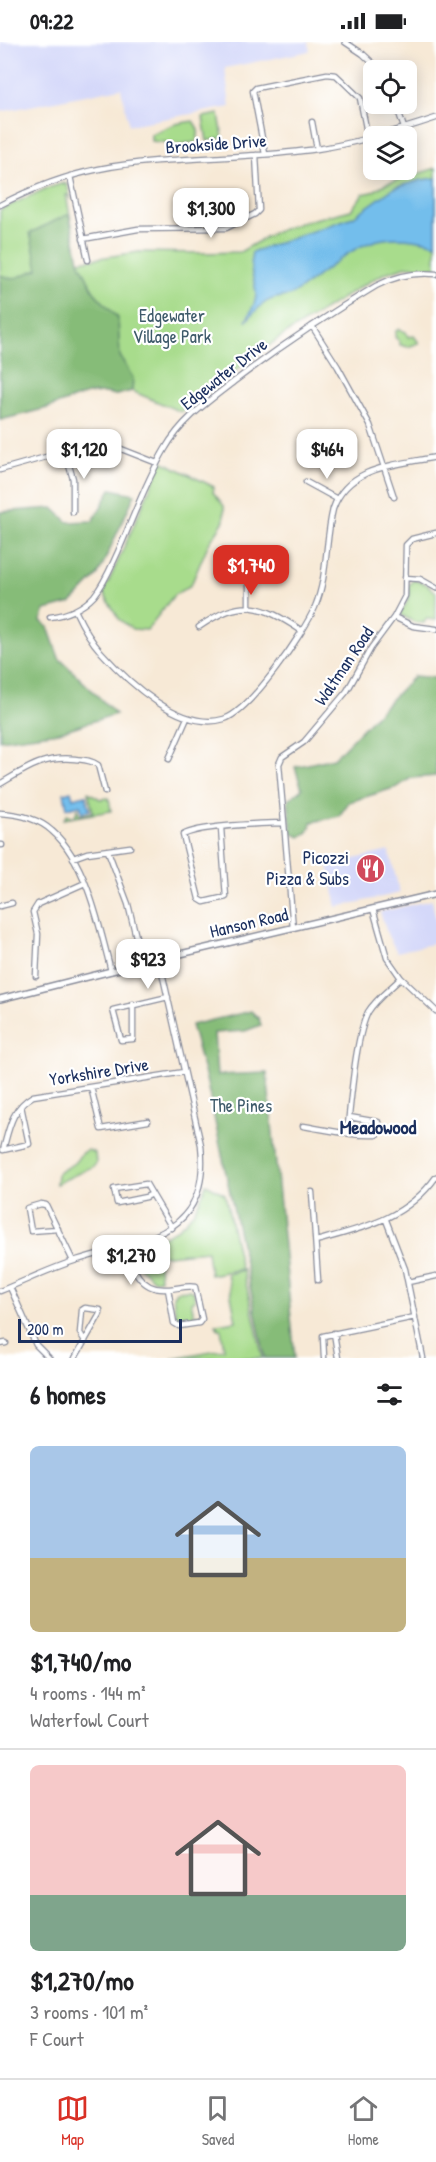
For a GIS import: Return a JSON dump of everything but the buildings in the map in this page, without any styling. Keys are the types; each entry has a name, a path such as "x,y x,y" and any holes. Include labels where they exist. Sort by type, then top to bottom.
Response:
{"street":[{"path":"345,42 369,60"},
{"path":"265,154 253,91 256,88 327,74 336,75 360,98 366,126"},
{"name":"Brookside Drive","path":"410,126 436,118"},
{"path":"312,122 317,149"},
{"name":"Brookside Drive","path":"0,205 25,192 70,176 117,166 317,149 363,139"},
{"path":"83,239 138,229 229,227 259,210 256,155"},
{"path":"70,176 88,260"},
{"name":"Edgewater Drive","path":"50,617 75,610 92,598 105,581 157,463 169,441 195,412 287,341 388,280 412,274 436,274"},
{"path":"312,326 360,405 385,467 394,497"},
{"path":"0,470 80,446 102,444 120,448 157,463"},
{"path":"65,452 73,479 73,512"},
{"path":"75,610 88,634 111,663 141,689 168,708 187,718 203,722 230,717 240,711 251,699 311,616 320,594 331,520 337,499 352,480 359,475 385,467 436,457"},
{"path":"306,482 337,499"},
{"name":"Waltman Road","path":"293,928 278,770 280,760 304,742 347,691 371,648 394,617 405,596 406,544 412,539 436,533"},
{"path":"249,558 249,607"},
{"path":"405,578 420,579 436,588"},
{"path":"200,627 227,611 249,607 272,612 302,631"},
{"path":"394,617 408,625 436,628"},
{"path":"169,759 187,718"},
{"path":"0,784 34,764 53,758 68,758 91,760 98,765 105,792"},
{"path":"0,813 27,817 48,827 73,858 96,912 111,971"},
{"path":"221,828 226,897 204,902 199,899 183,835 196,830 221,828 284,823"},
{"path":"73,858 87,853 130,847"},
{"path":"108,851 128,904 139,949"},
{"path":"36,976 38,934 33,916 34,908 38,904 85,883"},
{"name":"Hanson Road","path":"0,999 436,894"},
{"path":"0,906 12,903"},
{"path":"374,909 385,953 401,978 436,1011"},
{"path":"0,1291 73,1261 159,1235 172,1227 191,1208 203,1167 201,1146 159,959"},
{"path":"347,1133 366,1017 377,1001 401,978"},
{"path":"134,1004 132,1039 123,1041 113,1010 134,1004 168,997"},
{"name":"Yorkshire Drive","path":"21,1106 33,1096 184,1072"},
{"path":"91,1087 101,1129 148,1120"},
{"path":"21,1106 29,1144 3,1150 12,1116 21,1106"},
{"path":"303,1126 353,1136 378,1133 378,1122 349,1117"},
{"path":"316,1241 386,1220 418,1198 436,1177"},
{"path":"152,1194 117,1203 114,1189 146,1184 172,1227"},
{"path":"312,1192 318,1280"},
{"path":"58,1229 31,1231 27,1208 46,1205 58,1229 73,1261"},
{"path":"386,1220 399,1251 408,1282 423,1358"},
{"path":"126,1246 131,1264 139,1278 155,1288 195,1287 202,1318 199,1323 179,1326 174,1323 168,1289"},
{"path":"408,1282 436,1276"},
{"path":"10,1287 36,1345 49,1358"},
{"path":"75,1358 85,1341 100,1314 100,1310 85,1308 82,1310 80,1333 85,1341"},
{"path":"324,1358 322,1336 415,1317"},
{"path":"334,1333 338,1358"}],"shaded area":[{"path":"0,42 308,42 310,51 225,68 230,107 129,125 121,88 0,112"},
{"path":"389,851 400,893 337,907 328,865"},
{"path":"432,900 436,920 436,943 397,952 388,936 380,912"}],"green space":[{"path":"219,114 223,138 207,141 203,117"},
{"path":"193,121 198,132 196,142 182,144 151,141 151,134 175,124"},
{"name":"Edgewater Village Park","path":"436,168 436,268 408,266 385,273 360,287 279,338 181,412 132,391 116,395 87,394 47,408 0,420 0,211 2,209 45,189 67,184 71,200 66,195 79,261 139,252 240,252 273,233 302,222 351,210 363,194 398,180 417,180 417,174"},
{"path":"69,214 79,261 95,293 118,318 120,356 133,378 132,391 116,395 87,394 47,408 0,420 0,275 13,279 38,269 30,233"},
{"path":"399,329 406,332 408,337 414,336 419,343 408,347 400,345 395,337"},
{"path":"162,461 214,487 213,492 224,506 224,521 208,545 191,585 174,595 147,630 132,629 119,619 102,591 108,583"},
{"path":"111,489 135,494 98,575 71,603 45,610 41,621 48,627 59,658 116,714 59,732 0,740 0,512 53,508 68,522 93,521"},
{"path":"413,580 426,584 436,592 436,620 426,619 424,623 414,622 401,615 409,596 408,586"},
{"path":"414,676 436,678 436,776 411,778 397,787 349,802 339,816 312,822 308,832 300,837 292,833 288,800 302,789 295,767 334,758"},
{"path":"88,792 100,799 109,798 111,811 64,819 67,814 74,817 78,809 80,815 93,812"},
{"name":"The Pines","path":"251,1011 259,1019 261,1025 245,1031 214,1033 217,1075 267,1073 295,1358 265,1358 206,1079 191,1025"},
{"path":"88,1150 95,1153 94,1166 56,1184 57,1174"},
{"path":"206,1184 225,1194 241,1269 210,1275 207,1251 158,1256 160,1279 154,1280 140,1267 134,1249 180,1227 195,1210"},
{"path":"243,1270 263,1358 172,1358 224,1349 221,1329 218,1329 216,1324 236,1321 227,1274"},
{"path":"176,1291 194,1292 195,1300 191,1302 194,1315 198,1315 180,1321 176,1317 173,1296"}],"water":[{"path":"436,178 436,244 392,238 374,241 359,247 293,294 267,301 246,321 256,298 251,265 252,252 353,217 394,188"},
{"path":"71,791 73,798 86,795 90,810 82,812 80,805 67,808 64,793"}],"place":[{"name":"Picozzi Pizza & Subs","path":"370,868"}],"district":[{"name":"Meadowood","path":"378,1127"}]}
